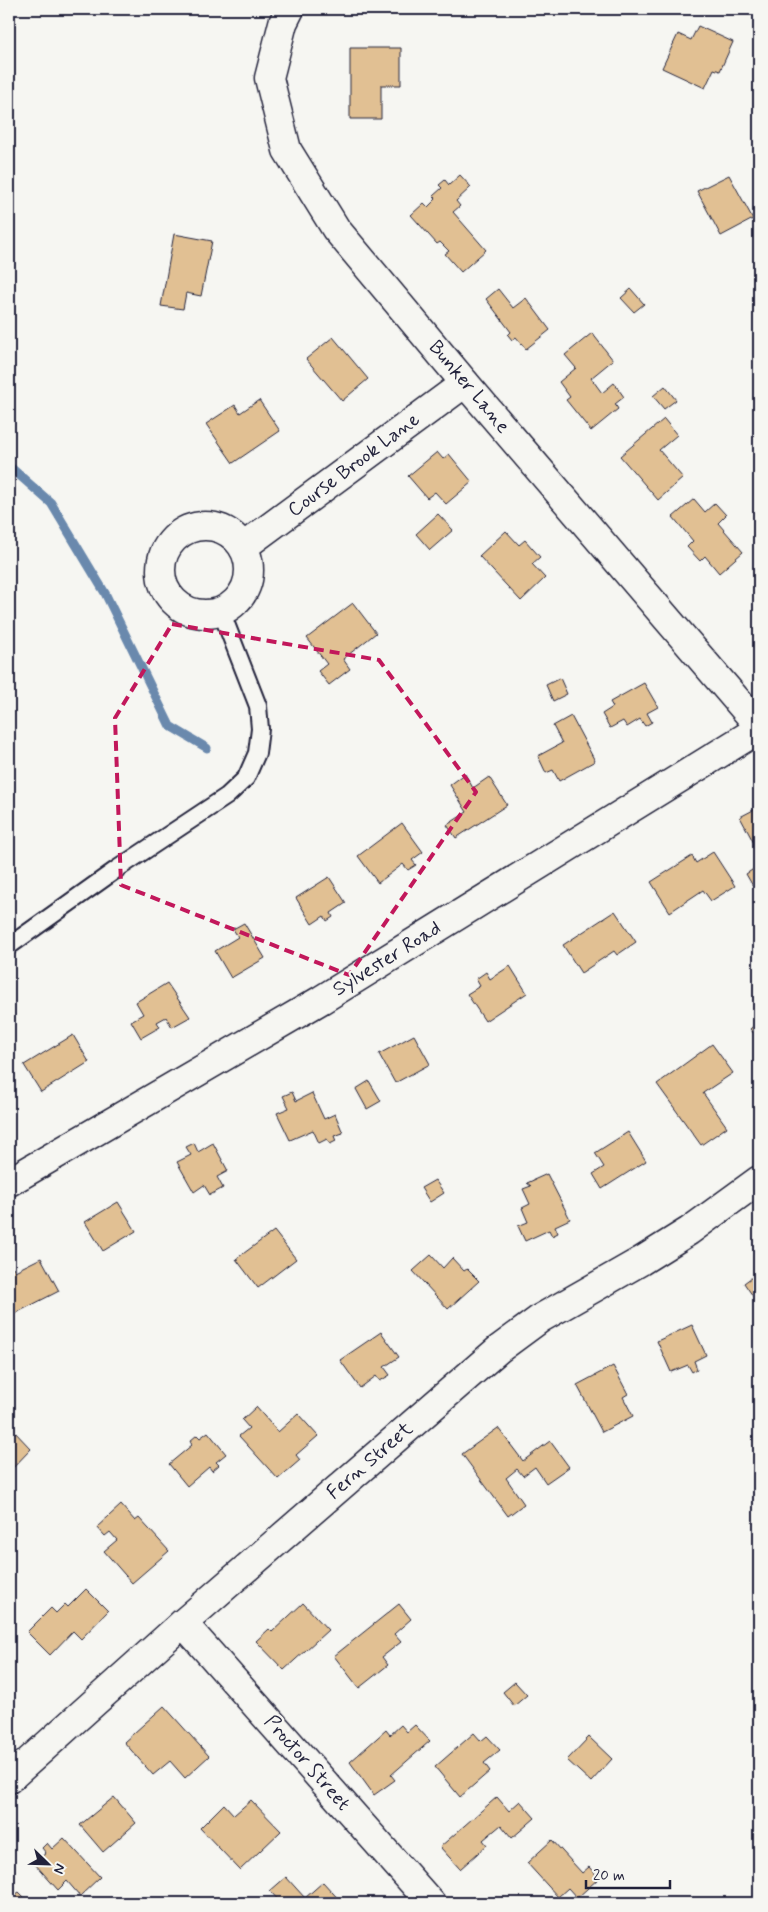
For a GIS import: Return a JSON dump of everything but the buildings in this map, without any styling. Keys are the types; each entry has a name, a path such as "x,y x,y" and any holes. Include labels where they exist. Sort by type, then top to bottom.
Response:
{"street":[{"name":"Bunker Lane","path":"290,9 283,23 269,78 287,150 336,229 759,728"},
{"name":"Course Brook Lane","path":"243,547 465,383"},
{"path":"208,525 220,528 231,534 243,547 249,564 249,578 243,592 235,602 221,611 207,614 194,613 176,603 167,593 162,581 160,568 163,554 180,533 194,526 208,525"},
{"name":"Sylvester Road","path":"9,1182 320,1000 759,728"},
{"name":"Fern Street","path":"9,1779 183,1623 499,1349 542,1318 689,1231 759,1180"},
{"name":"Proctor Street","path":"183,1623 431,1903"}],"lane":[{"path":"9,946 117,869 228,796 246,778 257,753 260,729 258,706 221,611"}],"highlighted area":[{"path":"172,624 379,660 476,792 349,975 121,885 115,718"}],"waterway":[{"path":"9,466 51,503 105,593 170,726 207,748"}]}
